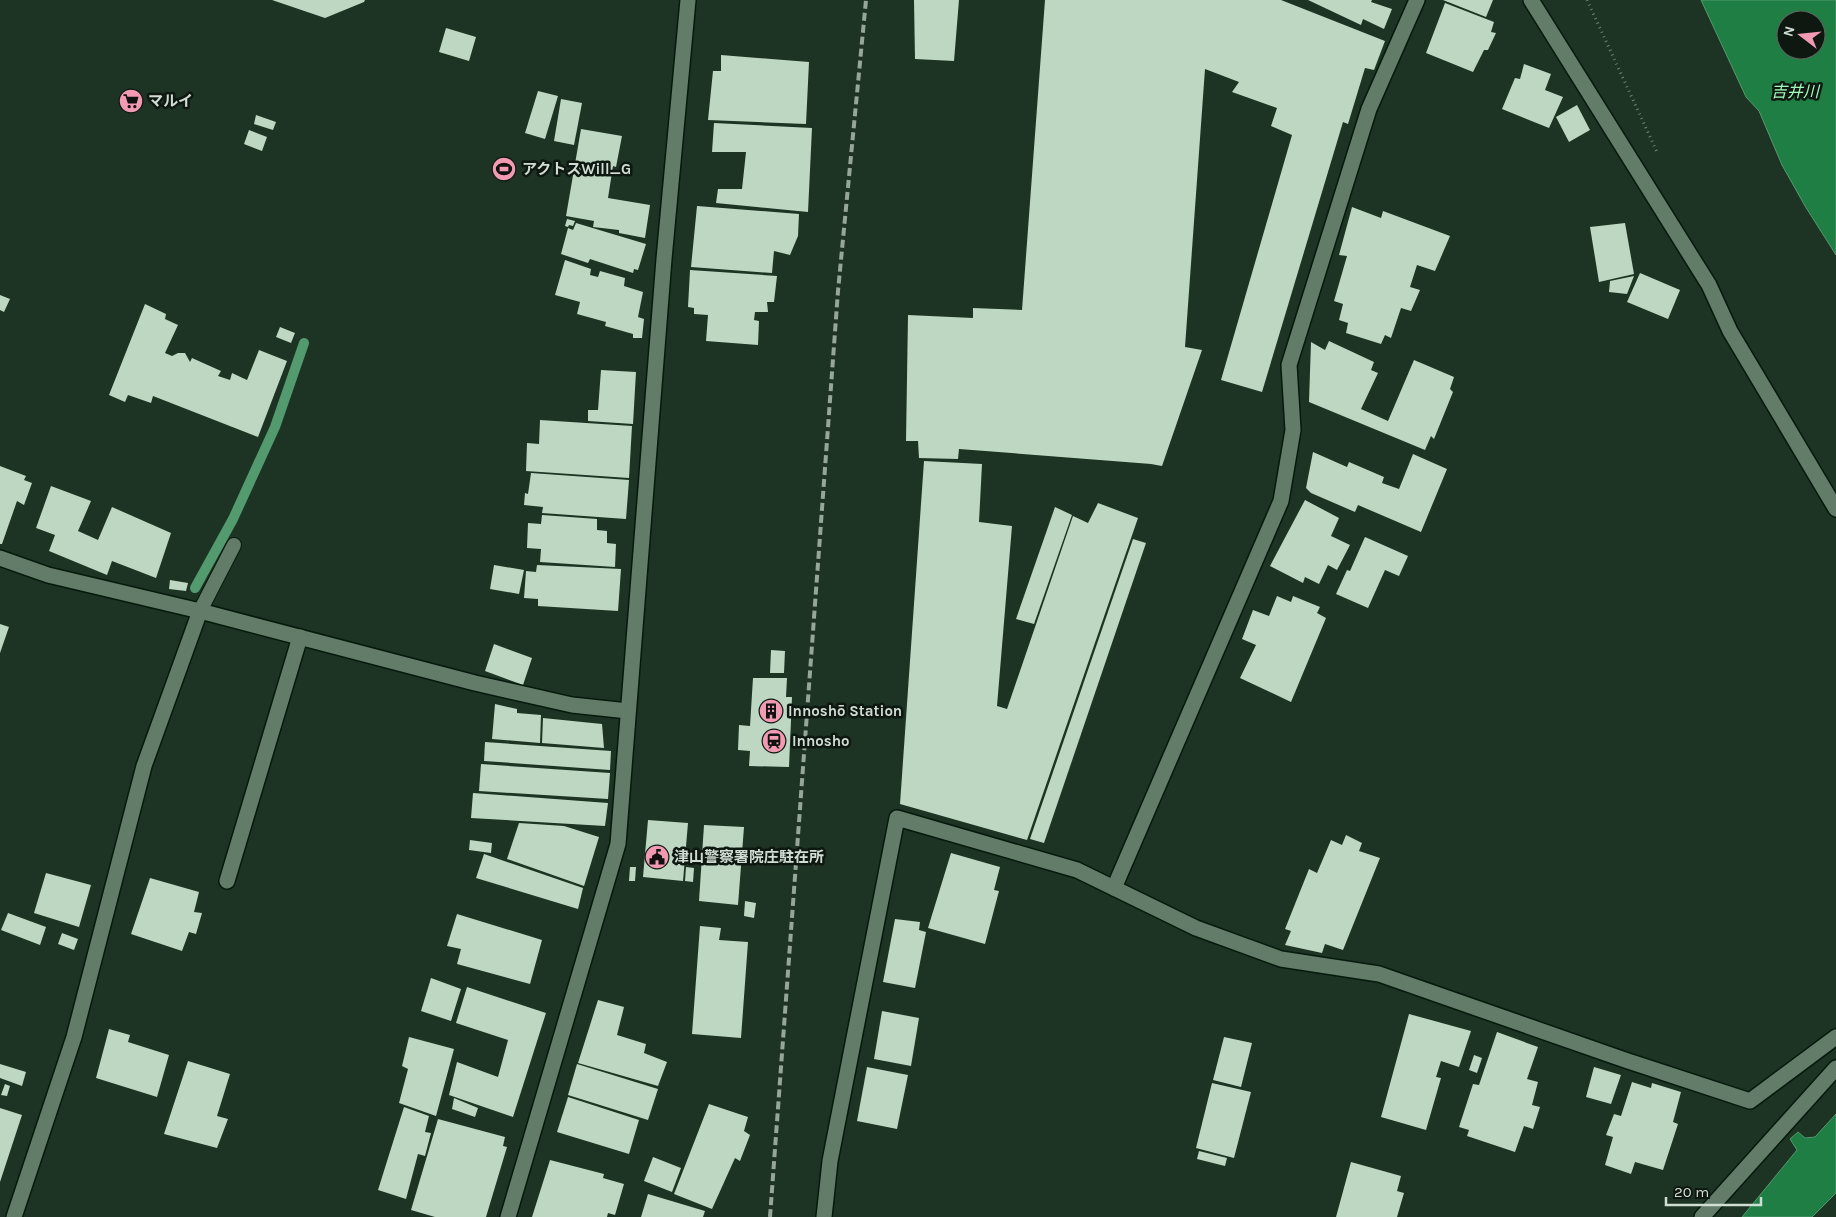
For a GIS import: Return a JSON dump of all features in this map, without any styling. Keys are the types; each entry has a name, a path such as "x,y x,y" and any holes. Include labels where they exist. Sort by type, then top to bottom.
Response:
{"street":[{"path":"508,1217 618,844 664,259 688,0"},
{"path":"1114,888 1281,501 1293,430 1289,365 1369,109 1417,0"},
{"path":"1531,0 1709,285 1730,331 1836,509"},
{"path":"0,558 48,575 200,611 475,683 572,706 628,711"},
{"path":"14,1217 74,1037 144,766 200,611"},
{"path":"228,882 300,637"},
{"path":"824,1217 830,1161 897,818 1077,870 1196,928 1281,959 1379,974 1750,1101 1836,1037"},
{"path":"1702,1217 1836,1068"}],"lane":[{"path":"200,611 234,545"}],"path":[{"path":"1587,0 1657,153"}],"water":[{"name":"吉井川","path":"1701,0 1836,0 1836,255 1782,165 1759,111 1746,97"},
{"path":"1836,1114 1836,1193 1812,1217 1742,1217 1797,1150 1790,1139 1798,1132 1805,1138 1815,1137"}],"building":[{"path":"272,0 365,0 325,18"},
{"path":"914,0 959,0 954,61 915,59"},
{"path":"1045,0 1281,0 1385,41 1374,70 1365,68 1348,124 1343,122 1262,392 1221,380 1292,135 1271,126 1277,108 1232,92 1239,82 1205,69 1185,347 1202,350 1162,466 959,449 958,459 919,458 918,441 906,441 908,315 973,318 973,308 1022,310"},
{"path":"1308,0 1372,0 1371,2 1392,9 1384,29 1363,19 1361,25"},
{"path":"1443,0 1493,0 1486,17"},
{"path":"1445,3 1494,22 1491,32 1496,33 1488,50 1484,50 1473,72 1426,53"},
{"path":"446,28 476,37 469,61 439,52"},
{"path":"721,55 809,62 806,124 708,120 713,71 721,71"},
{"path":"1524,64 1551,74 1545,90 1563,97 1549,128 1502,109 1515,78 1520,79"},
{"path":"538,91 558,96 545,139 525,133"},
{"path":"561,99 582,103 574,145 554,141"},
{"path":"1577,105 1590,130 1569,142 1556,117"},
{"path":"256,115 276,122 273,130 254,124"},
{"path":"714,123 812,128 808,212 716,203 718,189 742,189 746,152 712,152"},
{"path":"581,129 622,136 616,167 613,166 608,198 650,205 645,238 619,233 619,230 593,227 594,221 566,216"},
{"path":"249,130 267,137 262,151 244,144"},
{"path":"697,206 799,214 798,236 790,255 774,251 772,273 691,267"},
{"path":"1352,207 1381,218 1383,211 1450,236 1435,271 1417,265 1410,287 1420,290 1411,311 1401,308 1391,338 1385,335 1381,344 1346,333 1348,323 1339,320 1343,304 1334,301 1347,256 1339,255"},
{"path":"567,219 575,221 573,226 565,226"},
{"path":"576,223 646,244 638,270 634,269 633,273 590,259 588,263 561,254 568,228 573,230"},
{"path":"1625,223 1634,274 1599,282 1590,227"},
{"path":"565,260 591,269 590,275 598,277 600,271 625,278 624,286 643,292 638,317 644,319 642,338 633,338 633,334 605,326 606,322 577,314 580,302 555,295"},
{"path":"690,270 777,276 774,302 767,302 768,312 755,312 754,320 759,321 758,345 706,341 708,315 694,314 694,308 688,307"},
{"path":"1640,273 1680,290 1668,319 1627,302"},
{"path":"1634,276 1627,294 1609,292 1610,281"},
{"path":"0,295 10,299 4,312 0,310"},
{"path":"145,304 166,314 165,319 178,325 165,353 172,356 178,353 185,353 190,362 192,358 221,371 218,376 230,380 232,373 247,380 259,350 287,361 258,437 153,396 151,403 128,395 125,402 109,395"},
{"path":"280,327 295,333 291,343 276,337"},
{"path":"1329,341 1374,362 1371,370 1378,373 1361,409 1388,421 1414,360 1454,377 1450,389 1453,392 1434,439 1431,436 1425,450 1309,402 1311,342 1325,350"},
{"path":"601,370 636,372 633,424 588,421 588,410 598,410"},
{"path":"540,420 632,426 629,478 526,471 527,443 539,444"},
{"path":"1313,452 1347,467 1349,462 1384,477 1382,483 1399,489 1413,454 1447,469 1421,532 1358,505 1355,512 1311,493 1306,488"},
{"path":"924,461 982,464 979,522 1012,526 997,706 1007,709 1073,516 1088,523 1098,503 1138,518 1027,840 900,804"},
{"path":"0,466 26,476 24,480 32,483 24,505 17,501 2,544 0,544"},
{"path":"531,473 629,480 626,519 542,513 543,507 524,505 525,493 528,494"},
{"path":"51,486 91,501 78,531 98,540 112,507 171,533 156,578 112,561 107,575 49,551 55,535 36,528"},
{"path":"1305,500 1339,518 1331,536 1350,545 1337,570 1328,565 1319,584 1305,577 1303,583 1270,566"},
{"path":"1055,507 1072,515 1034,624 1016,619"},
{"path":"542,515 597,519 597,530 607,531 607,543 616,544 615,567 540,562 541,549 527,548 528,523 541,524"},
{"path":"1365,537 1408,556 1399,576 1385,570 1368,608 1336,594 1347,570 1350,571"},
{"path":"1133,539 1146,543 1044,843 1030,839"},
{"path":"494,565 524,570 519,594 490,589"},
{"path":"537,565 621,569 618,611 538,606 538,599 524,598 526,571 536,572"},
{"path":"170,580 188,583 186,591 169,589"},
{"path":"1277,596 1291,602 1293,596 1320,607 1317,613 1326,618 1291,702 1240,678 1256,645 1242,639 1253,610 1269,616"},
{"path":"0,624 9,627 0,653"},
{"path":"494,644 532,658 523,685 485,671"},
{"path":"771,650 785,651 784,673 770,673"},
{"name":"Innoshō Station","path":"753,678 787,678 786,697 792,697 789,767 749,766 750,751 738,750 739,725 750,726"},
{"path":"495,704 517,709 517,713 541,715 540,743 492,739"},
{"path":"543,718 602,724 604,748 542,743"},
{"path":"485,742 611,751 610,770 484,761"},
{"path":"481,764 610,773 608,799 479,791"},
{"path":"473,793 608,803 605,826 471,818"},
{"path":"648,820 688,823 683,881 643,877"},
{"path":"519,823 564,826 599,837 584,886 507,859"},
{"path":"704,825 744,827 738,905 699,901"},
{"path":"1346,835 1362,843 1359,851 1380,858 1343,950 1325,944 1322,953 1285,945 1291,931 1285,929 1309,869 1317,873 1331,840 1342,845"},
{"path":"470,840 492,843 491,853 469,850"},
{"path":"951,853 1000,867 994,890 999,891 985,944 928,928"},
{"path":"484,854 583,888 578,909 476,878"},
{"path":"630,867 636,867 635,881 629,881"},
{"path":"686,867 694,868 693,882 685,881"},
{"path":"46,873 91,885 79,927 34,913"},
{"path":"150,878 199,892 194,912 202,913 196,934 189,932 182,951 131,934"},
{"path":"745,901 756,903 754,918 744,916"},
{"path":"8,913 46,927 40,945 1,930"},
{"path":"457,914 542,940 530,984 457,964 461,949 447,946"},
{"path":"895,919 920,922 919,930 926,932 915,988 883,982"},
{"path":"700,926 721,928 719,940 748,942 741,1038 692,1034"},
{"path":"62,933 78,939 74,950 58,944"},
{"path":"431,978 461,989 451,1021 421,1011"},
{"path":"467,987 546,1013 513,1117 449,1095 457,1062 498,1077 508,1040 456,1023"},
{"path":"598,1000 624,1007 617,1035 646,1044 644,1053 667,1062 658,1086 578,1063"},
{"path":"882,1011 919,1018 911,1066 874,1059"},
{"path":"1409,1014 1471,1031 1459,1067 1441,1061 1436,1077 1441,1078 1426,1130 1381,1117"},
{"path":"109,1029 130,1035 128,1042 169,1055 157,1097 96,1078"},
{"path":"1497,1032 1538,1047 1527,1079 1538,1082 1532,1105 1540,1107 1533,1129 1524,1126 1515,1152 1467,1136 1469,1130 1459,1127 1473,1084 1479,1085"},
{"path":"409,1037 454,1049 436,1116 399,1103 408,1069 402,1066"},
{"path":"1224,1037 1252,1043 1241,1087 1213,1080"},
{"path":"1474,1055 1482,1058 1477,1073 1469,1070"},
{"path":"188,1061 230,1074 217,1116 228,1119 217,1148 164,1134"},
{"path":"0,1064 26,1072 22,1086 0,1078"},
{"path":"577,1064 658,1089 648,1120 568,1095"},
{"path":"867,1067 908,1075 897,1129 857,1121"},
{"path":"1594,1067 1621,1075 1611,1104 1586,1097"},
{"path":"1632,1082 1651,1088 1652,1083 1681,1092 1673,1122 1678,1124 1663,1170 1635,1162 1631,1174 1605,1165 1613,1137 1606,1135 1614,1114 1621,1116"},
{"path":"1212,1083 1251,1092 1234,1158 1196,1148"},
{"path":"5,1084 10,1086 7,1096 1,1095"},
{"path":"568,1097 639,1120 629,1154 557,1132"},
{"path":"454,1098 478,1108 475,1117 452,1109"},
{"path":"709,1104 748,1117 744,1131 750,1135 740,1161 735,1158 712,1209 674,1194"},
{"path":"404,1107 429,1116 425,1132 431,1133 425,1156 418,1154 406,1199 378,1190"},
{"path":"0,1108 22,1115 0,1182"},
{"path":"438,1119 505,1137 503,1146 507,1147 486,1217 435,1217 411,1210"},
{"path":"1199,1151 1227,1158 1225,1166 1197,1159"},
{"path":"653,1157 681,1168 672,1192 644,1181"},
{"path":"550,1160 604,1174 603,1178 624,1184 615,1215 608,1213 607,1217 532,1217"},
{"path":"1351,1162 1401,1176 1397,1191 1404,1193 1397,1217 1336,1217"},
{"path":"648,1194 705,1211 703,1217 641,1217"}],"waterway":[{"path":"195,588 233,519 275,427 304,343"}],"railway":[{"path":"770,1217 838,291 866,0"}],"place":[{"name":"マルイ","path":"131,101"},
{"name":"アクトスWill_G","path":"504,169"},
{"name":"Innoshō Station","path":"771,711"},
{"name":"Innosho","path":"774,741"},
{"name":"津山警察署院庄駐在所","path":"657,857"}]}
